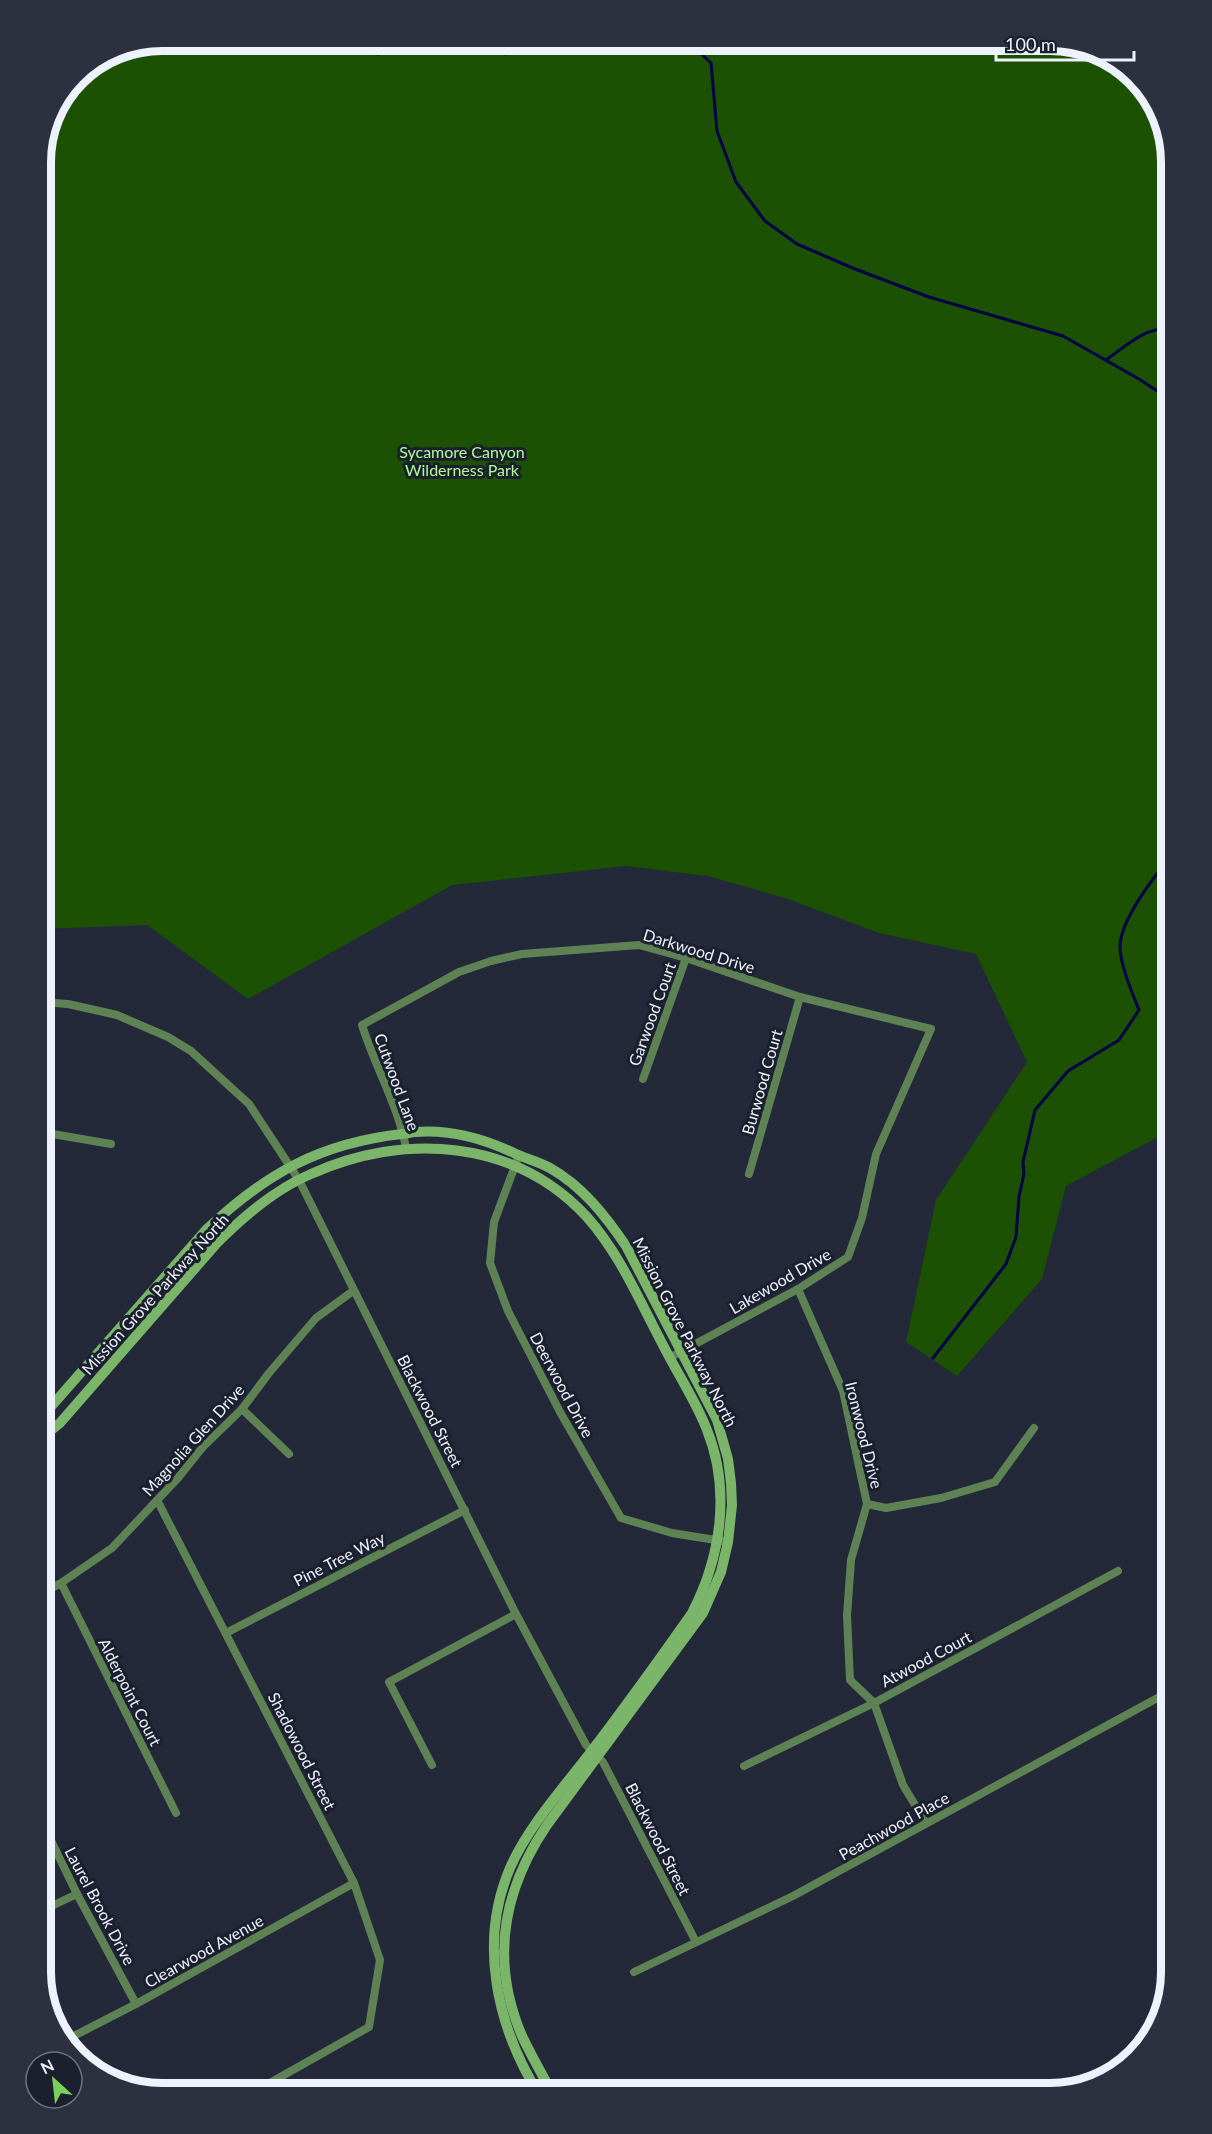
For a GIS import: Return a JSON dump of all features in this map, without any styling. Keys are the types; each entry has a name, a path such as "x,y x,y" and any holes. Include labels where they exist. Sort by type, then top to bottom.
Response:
{"street":[{"name":"Darkwood Drive","path":"362,1026 459,972 491,961 522,954 639,945 687,958 800,997 931,1029"},
{"name":"Garwood Court","path":"643,1079 687,958"},
{"name":"Burwood Court","path":"749,1174 800,997"},
{"name":"Blackwood Street","path":"51,1003 68,1004 117,1015 158,1032 191,1051 249,1104 299,1180 516,1614 586,1745 603,1762 696,1942"},
{"name":"Cutwood Lane","path":"362,1026 404,1134 406,1148"},
{"name":"Lakewood Drive","path":"669,1358 798,1289 849,1257 862,1218 876,1154 931,1029"},
{"name":"Mission Grove Parkway North","path":"51,1406 206,1230 242,1197 314,1155 363,1139 425,1131 468,1136 486,1140 549,1167 565,1178 582,1191 608,1220 626,1245 717,1420 728,1459 732,1505 723,1542"},
{"path":"51,1134 111,1144"},
{"name":"Mission Grove Parkway North","path":"51,1430 60,1423 229,1230 258,1206 299,1180 338,1163 406,1148 438,1148 467,1152 513,1166 558,1191 593,1225 620,1263 707,1429 720,1478 723,1542 721,1572 703,1612 595,1754 534,1844 514,1887 508,1908 505,1954 511,2001 523,2036 545,2083"},
{"name":"Deerwood Drive","path":"519,1155 494,1222 490,1263 508,1311 560,1412 621,1518 672,1533 723,1542"},
{"name":"Ironwood Drive","path":"798,1289 843,1391 867,1504 851,1560 847,1616 850,1680 874,1703 903,1785 926,1823"},
{"name":"Magnolia Glen Drive","path":"51,1588 112,1548 202,1448 242,1409 316,1318 353,1291"},
{"path":"242,1409 289,1454"},
{"path":"867,1504 886,1508 941,1498 995,1482 1034,1428"},
{"name":"Shadowood Street","path":"157,1500 354,1884 380,1960 369,2027 270,2083"},
{"name":"Pine Tree Way","path":"226,1633 465,1510"},
{"name":"Atwood Court","path":"744,1766 874,1703 1118,1571"},
{"name":"Alderpoint Court","path":"61,1583 176,1813"},
{"path":"432,1765 389,1682 516,1614"},
{"name":"Peachwood Place","path":"634,1972 793,1896 1161,1696"},
{"name":"Mission Grove Parkway North","path":"533,2083 513,2045 499,2005 494,1960 496,1914 511,1867 522,1847 559,1794 595,1754"},
{"name":"Laurel Brook Drive","path":"51,1842 136,2004"},
{"name":"Clearwood Avenue","path":"72,2037 354,1884"},
{"path":"51,1906 77,1894"}],"green space":[{"name":"Sycamore Canyon Wilderness Park","path":"162,51 1057,51 1072,53 1099,62 1112,70 1133,89 1150,113 1159,140 1161,155 1161,1135 1066,1186 1042,1279 957,1376 906,1342 936,1200 1027,1062 976,954 879,933 785,898 708,876 626,866 452,885 248,999 147,925 51,929 51,155 53,140 62,113 74,94 89,79 120,59 140,53"}],"waterway":[{"path":"356,51 379,54 381,51"},
{"path":"501,51 505,54 514,51"},
{"path":"698,51 711,63 717,131 736,182 765,221 797,244 855,269 929,297 1063,336 1161,393"},
{"path":"1106,360 1145,334 1161,329"},
{"path":"933,1358 1006,1264 1016,1237 1019,1197 1024,1174 1023,1162 1035,1110 1068,1071 1119,1040 1139,1010 1122,963 1121,937 1131,913 1161,870"}]}
